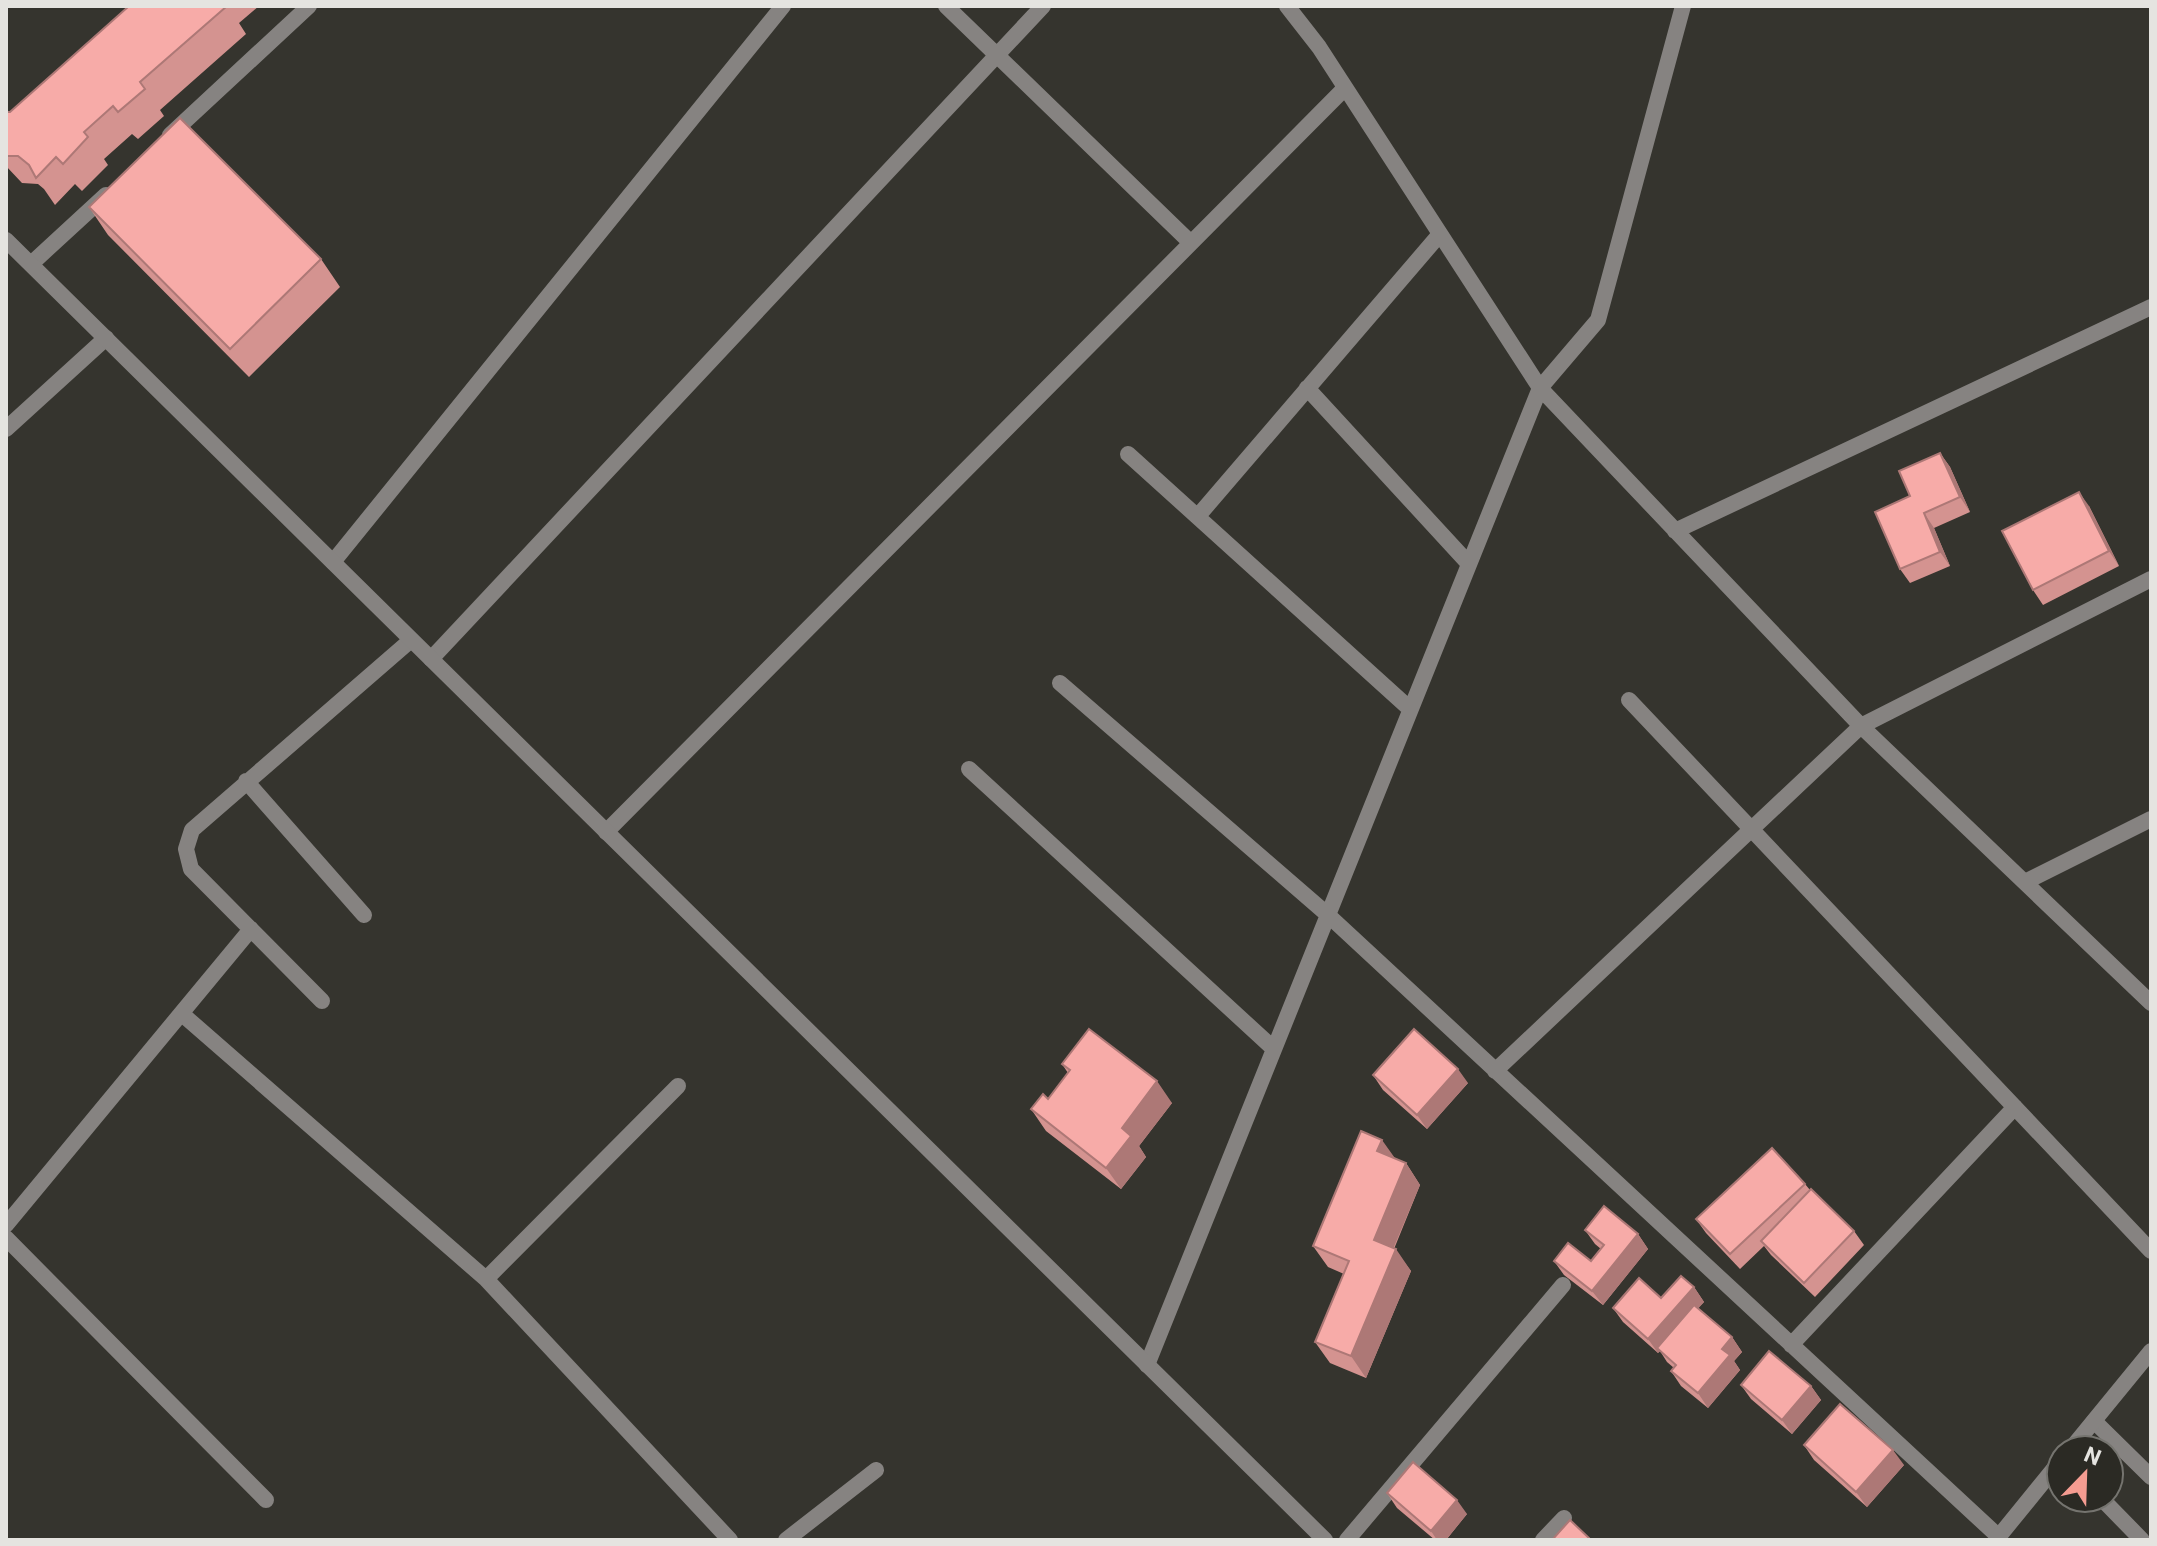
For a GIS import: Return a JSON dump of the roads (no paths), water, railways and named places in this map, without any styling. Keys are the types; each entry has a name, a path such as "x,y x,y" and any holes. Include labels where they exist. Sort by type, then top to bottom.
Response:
{"street":[{"path":"158,146 309,6"},
{"path":"333,562 783,6"},
{"path":"946,6 1191,243"},
{"path":"431,659 1043,6"},
{"path":"1287,6 1319,47 1540,388 1861,726 2151,1003"},
{"path":"1147,1365 1540,388 1598,320 1683,6"},
{"path":"606,832 1345,88"},
{"path":"31,264 124,178"},
{"path":"1198,516 1440,234"},
{"path":"6,240 1325,1540"},
{"path":"1675,531 2151,307"},
{"path":"6,429 106,338"},
{"path":"1307,388 1469,564"},
{"path":"1128,454 1410,709"},
{"path":"1495,1071 1861,726 2151,579"},
{"path":"322,1001 191,869 186,849 192,830 411,640"},
{"path":"1060,683 1328,915 1998,1538 2045,1480"},
{"path":"1629,700 2151,1251"},
{"path":"969,769 1274,1049"},
{"path":"246,781 364,915"},
{"path":"2025,882 2151,819"},
{"path":"6,1225 251,929"},
{"path":"182,1014 486,1279 730,1540"},
{"path":"486,1279 678,1086"},
{"path":"1791,1345 2015,1107"},
{"path":"6,1238 266,1500"},
{"path":"1347,1540 1563,1285"},
{"path":"2083,1434 2151,1351"},
{"path":"2094,1421 2151,1477"},
{"path":"786,1540 876,1470"},
{"path":"2117,1514 2142,1540"},
{"path":"1543,1540 1564,1518"}]}
